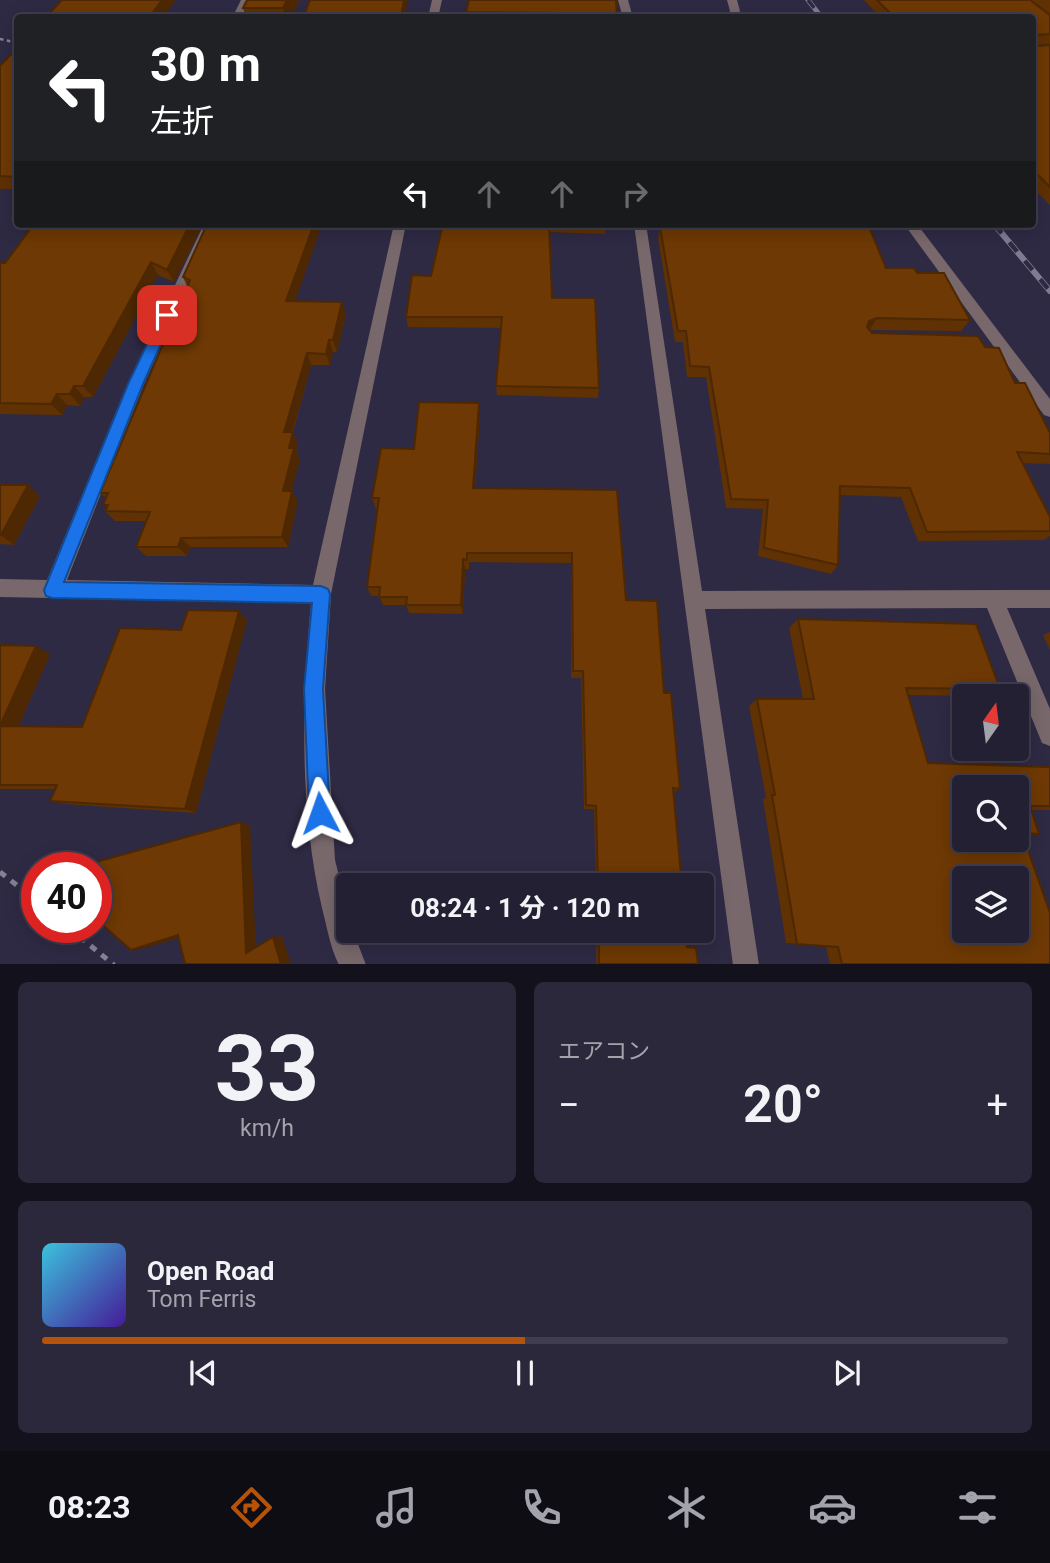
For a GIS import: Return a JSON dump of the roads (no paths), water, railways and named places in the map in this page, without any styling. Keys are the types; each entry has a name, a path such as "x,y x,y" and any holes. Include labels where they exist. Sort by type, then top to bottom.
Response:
{"street":[{"path":"52,590 135,384 208,228"},
{"path":"353,964 345,949 323,860 314,689 321,594 399,228"},
{"path":"641,228 746,964"},
{"path":"913,228 1050,411"},
{"path":"971,339 997,340"},
{"path":"0,588 321,594"},
{"path":"694,600 1050,599"},
{"path":"994,601 1050,736"}],"railway":[{"path":"808,0 819,14"},
{"path":"997,228 1050,291"}]}
